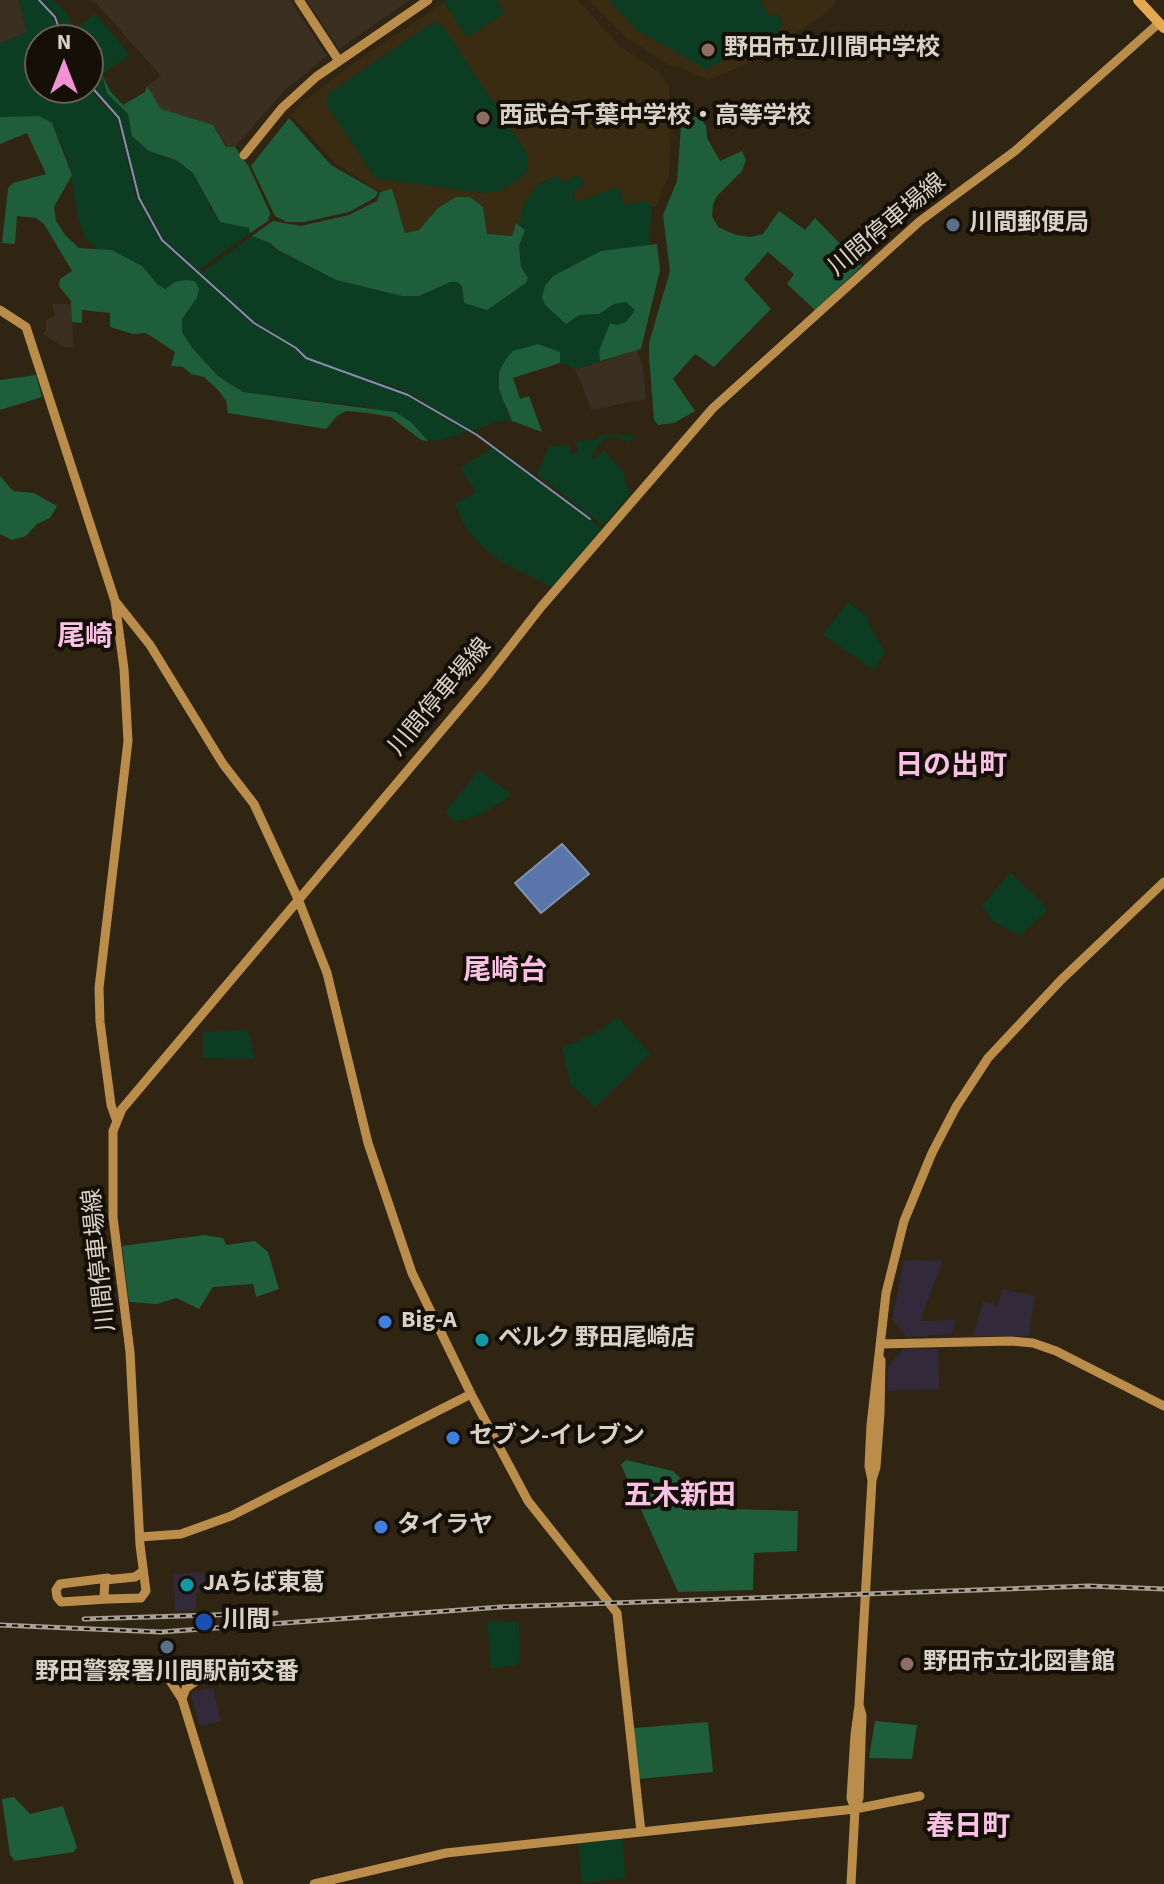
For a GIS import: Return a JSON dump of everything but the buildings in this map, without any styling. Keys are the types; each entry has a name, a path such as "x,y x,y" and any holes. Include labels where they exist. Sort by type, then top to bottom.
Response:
{"main road":[{"path":"1138,0 1162,25"}],"street":[{"path":"299,0 339,61"},
{"path":"244,155 282,108 316,77 428,0"},
{"name":"川間停車場線","path":"140,1577 130,1352 113,1217 113,1131 116,1119 484,680 541,607 713,408 920,221 1015,151 1162,25"},
{"path":"0,310 26,327 115,601 124,669 128,741 99,988 111,1105 116,1119"},
{"path":"115,601 150,645 223,764 254,804 298,899 327,973 368,1143 412,1273 528,1501 617,1613 641,1832"},
{"path":"851,1884 855,1809 851,1798 864,1634 875,1368 886,1293 904,1221 921,1176 956,1107 988,1058 1061,980 1164,882"},
{"path":"880,1344 1033,1343 1056,1351 1164,1406"},
{"path":"140,1537 181,1534 231,1516 471,1394"},
{"path":"108,1599 104,1596 103,1582 109,1577"},
{"path":"109,1577 140,1577 145,1593 141,1598 61,1602 57,1597 56,1590 60,1584 109,1577"},
{"path":"182,1699 186,1688 200,1678 201,1667 197,1662 168,1665 169,1679 182,1699 239,1884"},
{"path":"314,1884 446,1853 855,1809 920,1796"}],"shaded area":[{"path":"0,0 19,0 24,33 0,44"},
{"path":"89,0 290,0 327,56 284,91 235,147 227,147 213,125 161,109 147,86 161,76 96,3"},
{"path":"306,0 410,0 339,49"},
{"name":"西武台千葉中学校・高等学校","path":"448,0 578,0 620,46 660,73 669,86 671,121 669,175 656,206 651,208 652,203 645,203 624,206 618,188 576,203 573,195 576,189 584,185 579,175 562,182 556,176 538,184 523,205 519,225 516,224 512,236 486,234 483,207 470,197 456,197 438,208 419,230 404,233 392,190 380,192 334,162 291,115 352,64"},
{"name":"野田市立川間中学校","path":"589,0 837,0 828,12 752,62 708,80 668,65 627,38"},
{"path":"52,304 72,304 73,347 64,347 43,334 46,320 55,316"},
{"path":"637,350 643,367 646,399 591,410 574,370"},
{"path":"943,1260 920,1321 955,1320 952,1334 907,1337 892,1319 904,1261"},
{"path":"1002,1289 1035,1296 1029,1336 973,1336 983,1302 998,1306"},
{"path":"904,1349 938,1349 939,1389 887,1391 888,1366"},
{"path":"204,1572 206,1588 199,1588 199,1593 196,1593 196,1610 175,1611 174,1574"},
{"path":"208,1688 213,1689 221,1721 200,1726 191,1696"}],"green space":[{"path":"19,0 37,0 51,13 55,24 25,24"},
{"path":"42,0 53,0 66,12 72,24 60,24 57,16"},
{"path":"448,0 497,0 505,13 467,37 444,3"},
{"name":"野田市立川間中学校","path":"609,0 761,0 769,17 778,13 784,25 778,28 780,33 749,52 734,55 706,69 638,31"},
{"path":"95,13 130,55 104,74 104,24 82,24"},
{"path":"432,23 438,23 445,29 528,155 528,168 522,177 500,191 482,193 375,178 326,104 328,94"},
{"path":"24,33 24,104 102,104 117,118 136,197 160,240 249,321 305,359 405,395 468,432 428,441 411,422 369,407 243,392 218,376 182,332 181,319 197,298 165,289 142,266 112,250 97,249 86,239 78,218 68,159 52,123 38,116 0,117 0,44"},
{"path":"104,78 110,91 123,105 145,92 147,86 161,109 213,125 226,147 235,147 249,167 270,213 268,221 250,233 249,228 220,222 193,173 176,160 149,151 132,136 128,114 107,93"},
{"path":"104,82 107,93 128,114 132,136 158,155 176,160 193,173 208,197 210,209 250,228 250,233 200,269 202,272 252,236 336,280 402,296 420,296 457,282 462,286 462,295 521,267 519,246 525,230 519,225 523,205 538,184 556,176 562,182 579,175 584,186 576,189 573,195 576,202 619,187 624,205 646,200 646,203 652,203 649,245 592,256 553,276 542,296 545,305 579,315 599,314 614,304 626,301 636,310 626,322 617,325 610,323 599,351 600,361 574,370 560,363 560,352 513,351 504,406 512,421 503,420 471,431 407,392 306,357 250,318 163,238 140,196 121,117 104,102"},
{"path":"698,115 706,126 707,138 720,161 742,151 746,160 742,171 713,204 712,216 718,227 750,237 763,234 779,211 805,230 815,218 862,266 815,310 787,284 794,274 768,252 744,279 771,309 714,367 695,354 673,379 695,411 674,423 658,425 654,420 649,343 670,271 663,215 677,181 681,126"},
{"path":"39,116 52,123 72,175 54,207 56,221 66,236 79,248 112,250 142,266 165,289 175,282 195,281 199,289 197,298 182,319 182,332 218,376 243,392 395,412 411,422 428,441 421,440 391,417 368,413 346,411 326,429 228,413 226,401 219,391 204,377 191,374 183,367 171,366 175,352 146,333 133,334 110,327 110,313 82,310 82,323 72,322 71,301 59,286 60,279 72,271 44,224 36,218 17,216 15,244 2,243 8,188 13,183 46,174 27,133 0,144 0,117"},
{"path":"289,118 331,165 378,192 376,197 349,212 304,222 286,222 275,216 251,166"},
{"path":"392,189 405,233 419,230 438,208 456,197 470,197 483,207 487,234 512,236 516,223 525,230 519,246 521,267 528,278 526,283 487,310 464,303 462,286 457,282 419,296 402,296 336,280 252,236 273,221 301,226 349,215 377,201 380,192"},
{"path":"657,244 660,270 641,349 600,361 599,351 610,323 617,325 626,322 635,310 626,302 614,304 599,314 579,315 566,324 545,305 542,297 545,286 553,276 601,251"},
{"path":"538,344 560,352 560,363 513,378 520,399 529,396 542,432 512,421 499,390 499,372 506,359 513,351"},
{"path":"36,375 42,397 0,410 0,380"},
{"path":"601,435 637,435 629,442 614,437 603,439 591,457 594,460 603,450 624,473 626,486 631,493 603,526 537,474 549,446 569,445 571,454 578,453 576,442 597,439"},
{"path":"492,448 602,529 552,587 500,561 464,525 455,504 476,492 460,468"},
{"path":"0,476 13,491 34,493 57,506 50,518 37,524 26,536 12,540 0,534"},
{"path":"848,602 868,617 885,652 874,670 823,635"},
{"path":"479,770 511,794 479,815 456,822 445,812"},
{"path":"1010,872 1048,909 1020,936 992,921 982,906"},
{"path":"618,1017 650,1054 595,1107 570,1084 562,1046 602,1029"},
{"path":"248,1030 255,1059 203,1058 203,1032"},
{"path":"204,1235 223,1238 226,1245 255,1241 268,1252 279,1289 256,1297 253,1284 213,1287 199,1309 176,1298 157,1304 129,1302 122,1246"},
{"path":"626,1460 673,1471 690,1488 716,1505 732,1509 798,1511 797,1551 754,1553 753,1590 678,1592 621,1465"},
{"path":"487,1621 519,1622 520,1664 491,1669"},
{"path":"875,1721 917,1725 912,1759 869,1758"},
{"path":"708,1722 713,1772 638,1779 634,1728"},
{"path":"14,1797 30,1814 63,1806 77,1847 74,1852 15,1861 10,1855 2,1799"},
{"path":"622,1837 626,1878 582,1883 578,1842"}],"water":[{"path":"562,844 589,874 541,913 515,883"}],"waterway":[{"path":"39,0 57,24"},
{"path":"104,101 119,118 139,198 162,240 254,323 296,348 306,358 408,395 477,435 590,519"}],"railway":[{"path":"0,1625 161,1632 501,1607 1089,1586 1164,1589"},
{"path":"84,1619 276,1613"}],"place":[{"name":"野田市立川間中学校","path":"708,50"},
{"name":"西武台千葉中学校・高等学校","path":"483,118"},
{"name":"川間郵便局","path":"953,225"},
{"name":"Big-A","path":"385,1322"},
{"name":"ベルク 野田尾崎店","path":"482,1340"},
{"name":"セブン-イレブン","path":"453,1438"},
{"name":"タイラヤ","path":"381,1527"},
{"name":"JAちば東葛","path":"187,1585"},
{"name":"川間","path":"204,1622"},
{"name":"野田警察署川間駅前交番","path":"167,1647"},
{"name":"野田市立北図書館","path":"907,1664"}],"district":[{"name":"尾崎","path":"85,639"},
{"name":"日の出町","path":"951,768"},
{"name":"尾崎台","path":"505,973"},
{"name":"五木新田","path":"680,1498"},
{"name":"春日町","path":"968,1829"}]}
